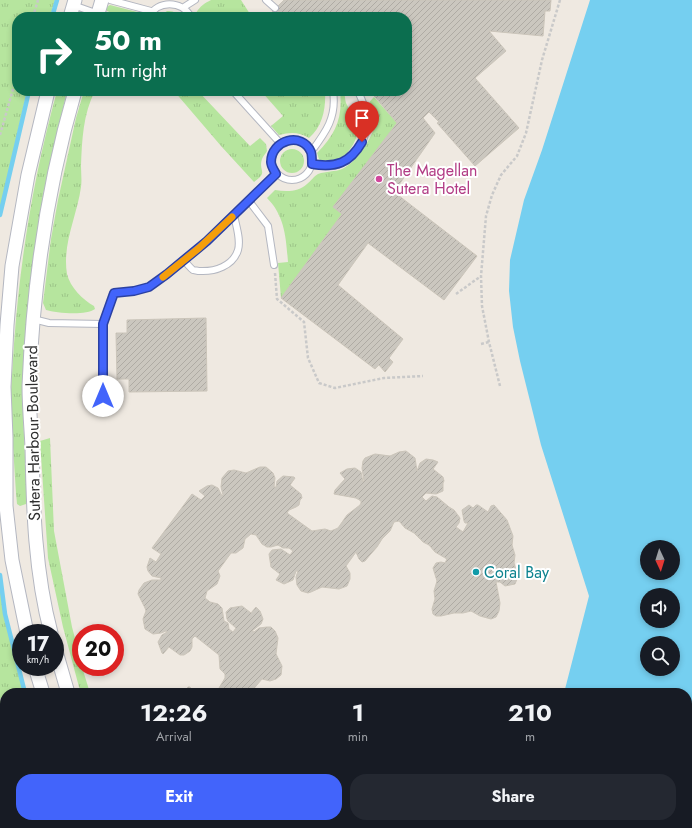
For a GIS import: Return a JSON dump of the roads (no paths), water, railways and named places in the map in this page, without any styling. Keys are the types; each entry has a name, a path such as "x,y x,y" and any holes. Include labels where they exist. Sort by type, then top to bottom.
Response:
{"street":[{"path":"101,12 102,0"},
{"name":"Sutera Harbour Boulevard","path":"25,624 12,560 6,506 4,387 12,266 28,175 47,96"},
{"name":"Sutera Harbour Boulevard","path":"49,624 38,557 33,503 32,431 29,388 33,319 45,219 54,175 74,96"},
{"path":"38,676 41,688"},
{"path":"63,676 67,688"}],"lane":[{"path":"110,0 144,12"},
{"path":"184,7 195,0"},
{"path":"266,0 276,8"},
{"path":"152,12 165,1 178,3 189,12"},
{"path":"72,8 86,12"},
{"path":"238,96 280,143"},
{"path":"311,152 324,134 332,118 334,96"},
{"path":"312,164 326,167 340,164 350,158 358,149 366,134 367,116 360,96"},
{"path":"291,140 303,143 311,152 312,164 307,175 297,181 286,180 276,174 271,164 273,152 280,143 291,140"},
{"path":"103,396 103,324 114,293 134,291 149,287 167,274 184,261 276,174"},
{"path":"249,201 268,226 274,265"},
{"path":"184,261 194,270 204,271 216,270 232,260 238,250 239,239 234,215"},
{"path":"33,319 49,323 103,324"}],"water":[{"path":"590,0 692,0 692,688 565,688 589,596 541,445 520,361 513,327 509,291 510,260 524,200 542,150"}],"waterway":[{"path":"53,12 57,0"},
{"path":"0,215 28,96"},
{"path":"0,575 5,614 24,688"}],"place":[{"name":"The Magellan Sutera Hotel","path":"379,179"},
{"name":"Coral Bay","path":"476,572"}]}
